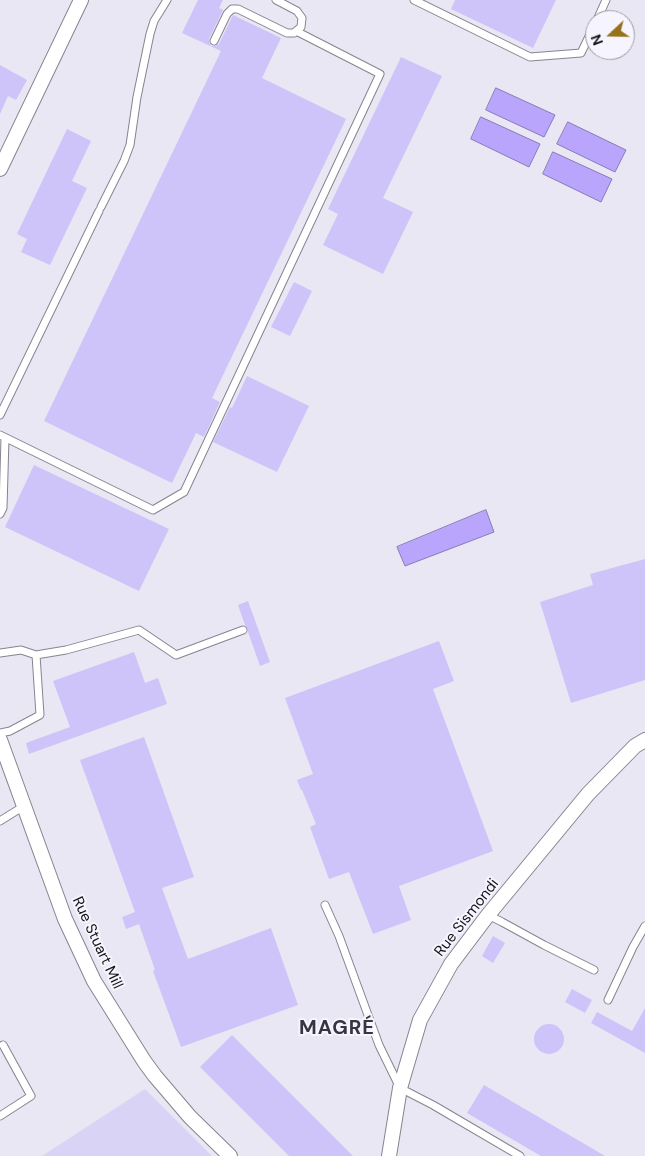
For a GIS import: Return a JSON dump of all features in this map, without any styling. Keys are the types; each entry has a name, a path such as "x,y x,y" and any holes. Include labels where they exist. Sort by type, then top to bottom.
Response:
{"street":[{"path":"0,169 82,0"},
{"name":"Rue Stuart Mill","path":"0,740 65,919 94,981 155,1076 190,1118 230,1156"},
{"name":"Rue Sismondi","path":"389,1156 400,1088 420,1020 451,964 588,794 635,746 645,740"}],"lane":[{"path":"0,415 124,161 130,145 137,97 150,34 154,21 167,0"},
{"path":"214,41 227,14 232,9 238,9 287,33 294,33 301,26 302,18 297,11 276,0"},
{"path":"414,0 530,57 581,53 585,45"},
{"path":"0,514 3,508 3,437 153,510 184,492 380,74 296,31"},
{"path":"0,653 21,650 36,654 66,650 139,630 176,655 243,630"},
{"path":"0,734 10,731 40,715 36,654"},
{"path":"0,821 24,806"},
{"path":"325,905 339,936 379,1045 400,1088 520,1156"},
{"path":"485,920 517,930 594,970"},
{"path":"608,1000 645,926"},
{"path":"0,1116 31,1096 1,1044"}],"shaded area":[{"path":"496,88 555,115 544,137 486,110"},
{"path":"481,117 540,144 529,167 471,139"},
{"path":"568,122 626,150 615,172 557,144"},
{"path":"553,152 612,179 601,202 543,174"},
{"path":"486,510 494,532 405,566 397,547"},
{"path":"145,1089 212,1156 42,1156"}],"building":[{"path":"198,0 223,0 219,8 223,10 209,39 211,46 219,44 233,15 281,38 262,78 346,119 212,398 220,402 204,437 196,433 172,483 44,421 221,51 182,33"},
{"path":"455,0 556,0 533,48 451,9"},
{"path":"401,57 442,76 383,198 413,212 383,274 323,245 338,214 328,209"},
{"path":"0,65 27,80 16,100 8,96 0,114"},
{"path":"67,129 91,141 72,181 87,188 50,265 21,252 27,239 17,234"},
{"path":"294,282 312,291 290,336 271,327"},
{"path":"247,376 309,406 277,472 213,442"},
{"path":"34,465 169,529 139,591 5,527"},
{"path":"645,559 645,680 571,703 540,602 593,585 590,574"},
{"path":"248,601 270,662 260,666 238,605"},
{"path":"439,641 454,681 433,689 493,851 399,886 411,920 373,934 349,872 329,879 310,827 316,824 297,780 313,774 285,698"},
{"path":"134,652 145,683 158,678 167,704 29,754 26,743 70,727 53,681"},
{"path":"144,737 194,877 162,888 188,959 271,928 298,1005 181,1047 153,971 155,970 139,924 126,929 122,917 135,912 80,760"},
{"path":"493,936 505,943 493,963 482,956"},
{"path":"572,989 592,1000 585,1013 565,1002"},
{"path":"645,1008 645,1053 591,1023 597,1012 632,1031"},
{"path":"549,1024 560,1028 564,1039 560,1050 549,1054 538,1050 534,1039 538,1028"},
{"path":"232,1035 353,1156 289,1156 200,1067"},
{"path":"484,1085 605,1156 541,1156 467,1113"}],"district":[{"name":"MAGRÉ","path":"337,1029"}]}
